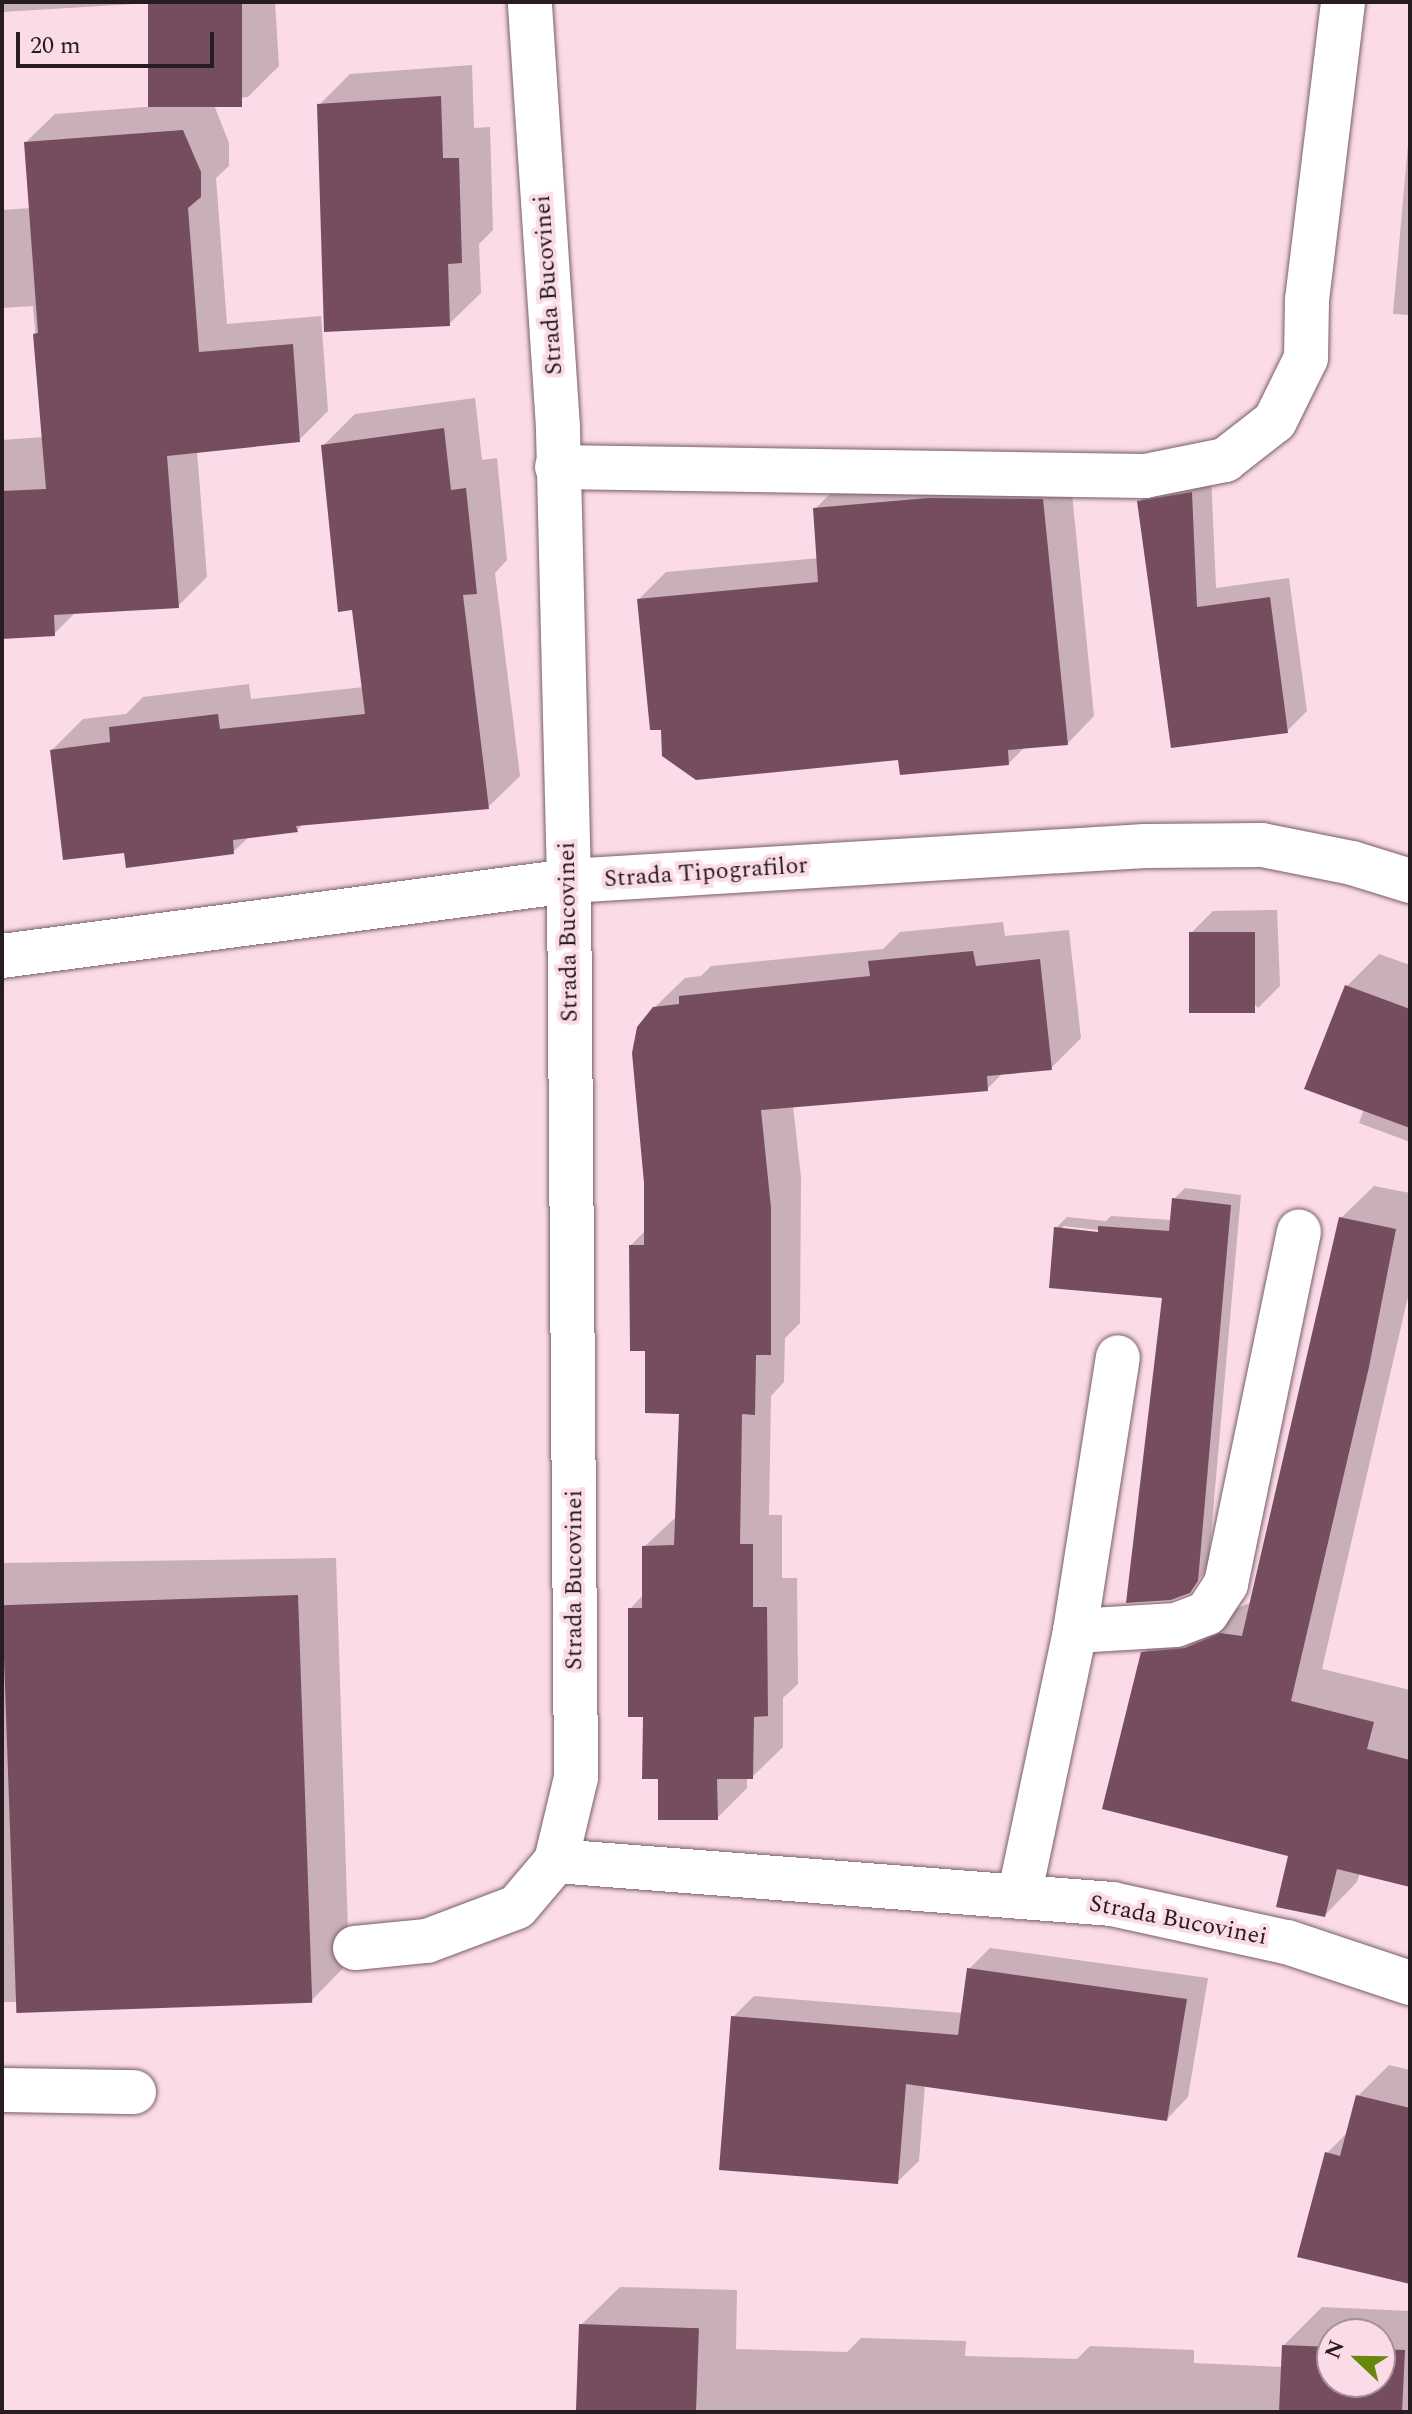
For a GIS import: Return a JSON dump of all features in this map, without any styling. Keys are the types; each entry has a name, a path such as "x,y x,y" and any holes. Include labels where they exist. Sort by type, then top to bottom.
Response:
{"street":[{"name":"Strada Bucovinei","path":"355,1948 427,1941 517,1907 556,1861 576,1778 569,881 558,427 530,2"},
{"path":"557,467 1145,476 1225,460 1275,421 1306,358 1307,300 1343,2"},
{"name":"Strada Tipografilor","path":"2,956 569,881 1129,846 1262,845 1352,863 1410,881"},
{"path":"1075,1631 1176,1625 1207,1613 1226,1584 1299,1231"},
{"path":"1019,1897 1075,1631 1118,1357"},
{"name":"Strada Bucovinei","path":"556,1861 1112,1904 1287,1942 1410,1983"},
{"path":"2,2090 134,2092"}],"building":[{"path":"148,2 242,2 242,107 148,107"},
{"path":"441,96 443,158 459,158 462,263 448,264 450,326 324,332 317,104"},
{"path":"183,130 201,172 201,197 188,208 199,352 293,344 300,442 167,456 179,608 54,615 55,636 2,639 2,491 46,489 33,334 38,333 24,142"},
{"path":"444,428 451,490 466,488 477,594 463,595 489,809 296,826 298,832 233,840 234,854 126,868 124,853 63,860 50,750 110,742 109,727 218,714 220,729 365,714 352,610 338,612 321,445"},
{"path":"1192,492 1197,607 1270,597 1288,733 1171,748 1137,501"},
{"path":"928,498 1043,499 1068,745 1008,750 1009,765 900,775 898,760 696,780 662,756 661,730 650,730 637,599 818,582 813,508"},
{"path":"1189,932 1255,932 1255,1013 1189,1013"},
{"path":"973,951 976,966 1040,959 1052,1070 987,1076 988,1091 761,1110 771,1208 771,1355 756,1355 755,1415 742,1414 740,1544 753,1544 753,1607 767,1607 768,1716 754,1717 753,1779 717,1779 718,1820 658,1820 658,1779 642,1779 643,1717 628,1717 628,1608 642,1608 642,1546 674,1545 679,1414 645,1413 645,1351 630,1351 629,1245 644,1245 644,1183 632,1053 637,1027 653,1007 679,1004 679,996 870,976 868,961"},
{"path":"1345,985 1410,1009 1410,1128 1304,1089"},
{"path":"1172,1198 1231,1205 1198,1581 1190,1593 1171,1600 1126,1603 1162,1298 1049,1288 1054,1227 1098,1232 1098,1226 1169,1231"},
{"path":"1339,1217 1396,1229 1369,1367 1291,1701 1374,1722 1367,1749 1410,1760 1410,1887 1337,1869 1325,1917 1276,1907 1288,1856 1102,1809 1141,1652 1185,1648 1220,1633 1242,1636"},
{"path":"298,1595 312,2003 16,2013 2,1605"},
{"path":"967,1968 1187,1999 1167,2121 906,2084 898,2184 719,2170 731,2016 958,2035"},
{"path":"1356,2095 1410,2108 1410,2284 1297,2257 1325,2152 1340,2156"},
{"path":"579,2324 699,2328 696,2412 576,2412"},
{"path":"1282,2345 1316,2346 1316,2398 1396,2398 1396,2350 1405,2350 1402,2412 1279,2412"}]}
